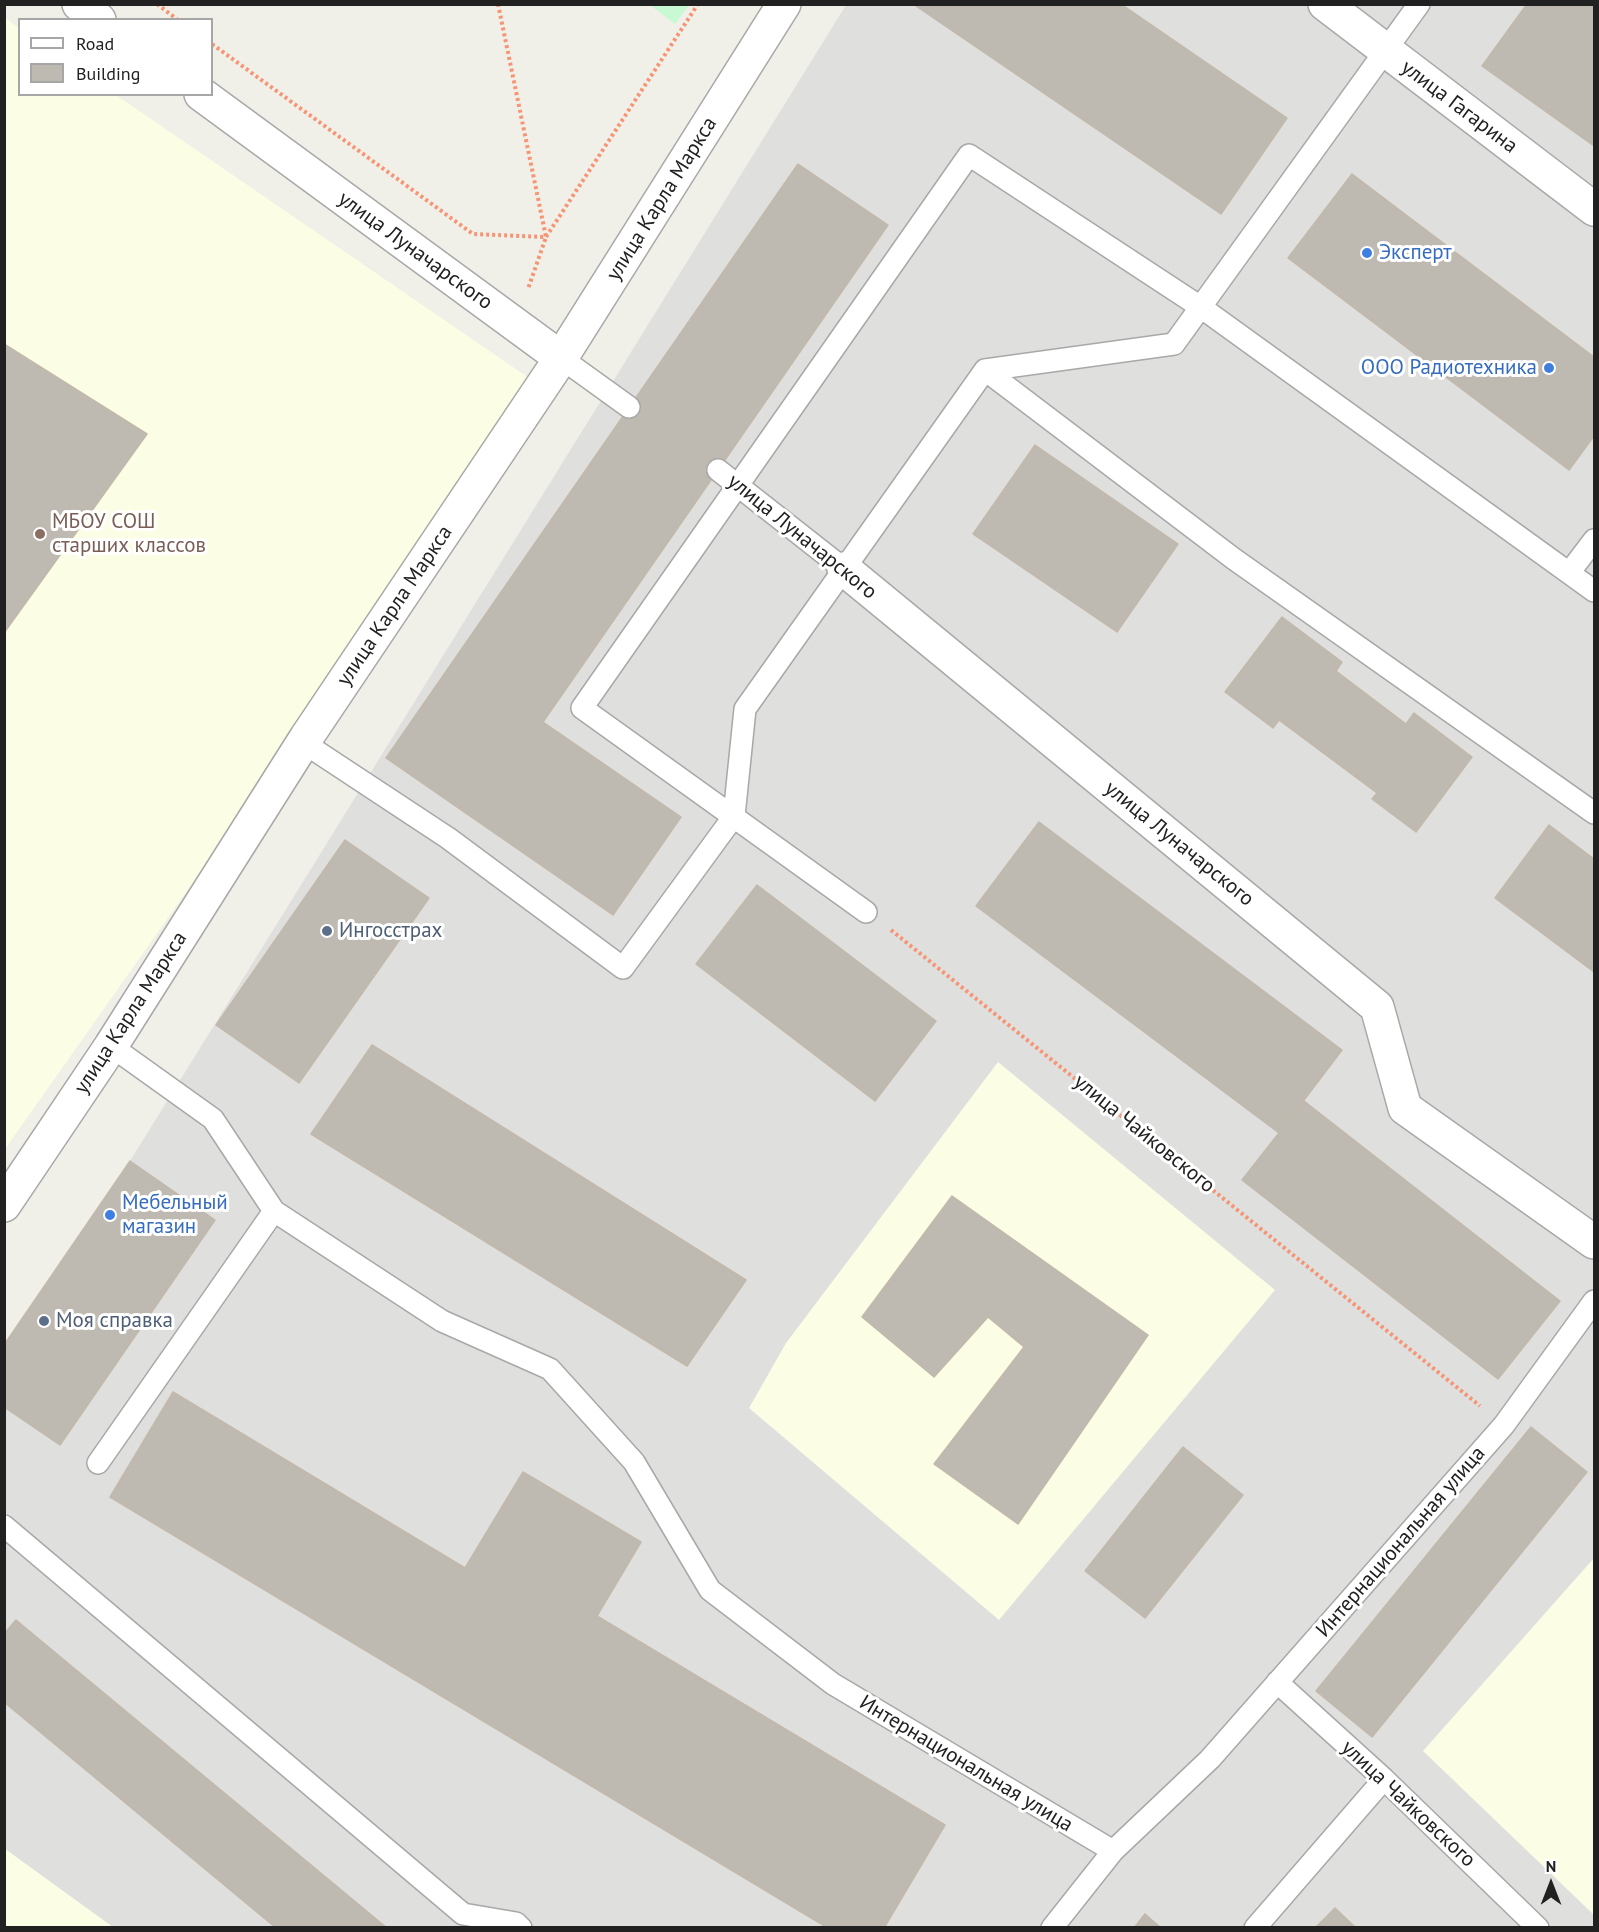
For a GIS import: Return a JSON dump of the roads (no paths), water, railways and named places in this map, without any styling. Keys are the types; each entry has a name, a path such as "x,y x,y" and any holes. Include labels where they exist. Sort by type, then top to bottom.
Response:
{"street":[{"path":"79,4 96,18"},
{"name":"улица Карла Маркса","path":"4,1205 111,1046 304,743 561,358 784,4"},
{"name":"улица Гагарина","path":"1324,4 1594,210"},
{"name":"улица Луначарского","path":"204,96 561,358"},
{"name":"улица Луначарского","path":"844,569 1377,1007 1405,1108 1594,1242"}],"lane":[{"path":"304,743 448,838 623,968 734,816 745,709 985,370 1174,345 1419,4"},
{"path":"866,912 582,708 969,155 1202,308 1594,591"},
{"name":"улица Луначарского","path":"561,358 629,407"},
{"path":"985,370 1234,559 1594,813"},
{"name":"улица Луначарского","path":"718,470 844,569"},
{"path":"1569,573 1594,540"},
{"name":"Интернациональная улица","path":"111,1046 213,1119 274,1211 442,1322 550,1369 634,1462 710,1590 832,1684 1113,1851 1210,1759 1504,1425 1594,1301"},
{"path":"98,1463 274,1211"},
{"path":"4,1526 463,1914 516,1923 521,1928"},
{"name":"улица Чайковского","path":"1277,1682 1384,1779 1538,1928"},
{"path":"1255,1928 1384,1779"},
{"path":"1052,1928 1113,1851"}],"place":[{"name":"Эксперт","path":"1367,253"},
{"name":"ООО Радиотехника","path":"1549,368"},
{"name":"МБОУ СОШ старших классов","path":"40,534"},
{"name":"Ингосстрах","path":"327,931"},
{"name":"Мебельный магазин","path":"110,1215"},
{"name":"Моя справка","path":"44,1321"}]}
